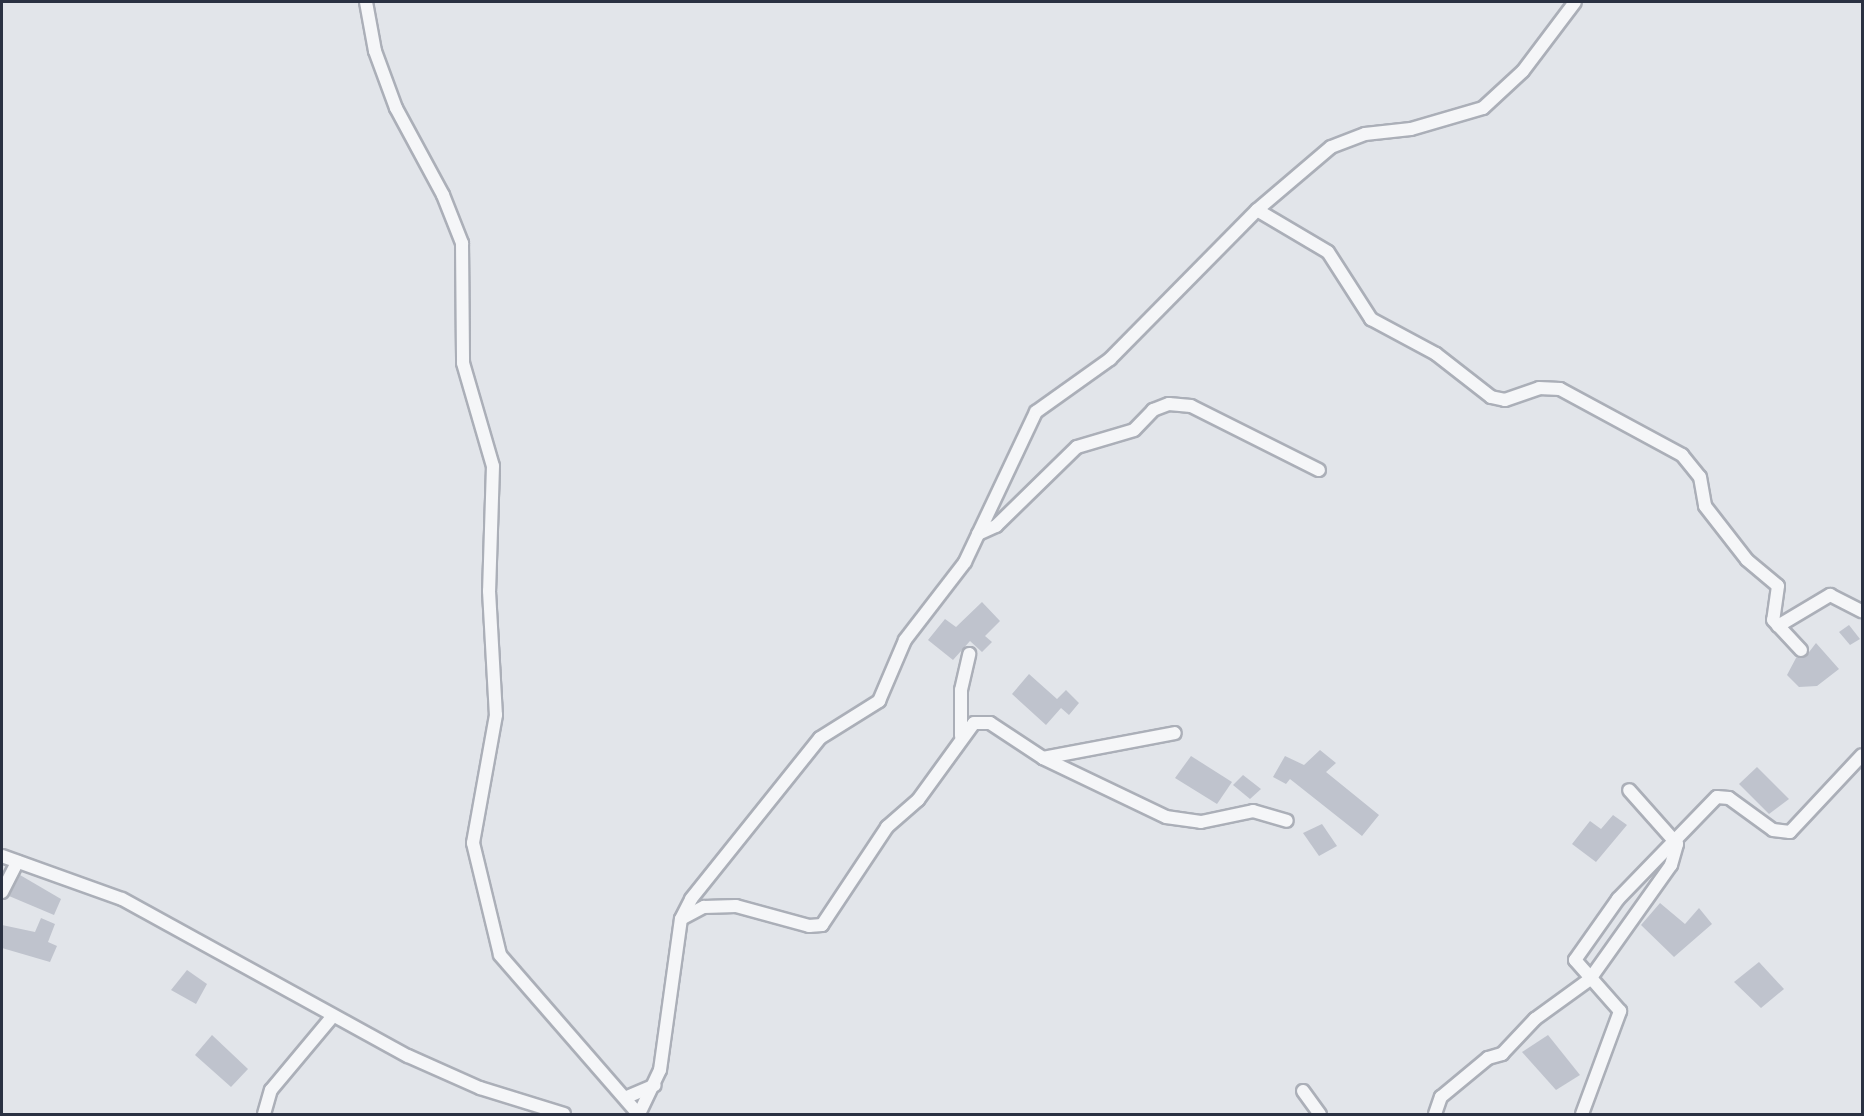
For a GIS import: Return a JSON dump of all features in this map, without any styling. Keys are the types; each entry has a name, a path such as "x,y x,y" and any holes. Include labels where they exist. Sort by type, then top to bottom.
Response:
{"street":[{"path":"366,2 375,51 396,108 444,195 462,243 463,363 493,466 489,591 496,715 473,843 500,955 627,1097 639,1114 655,1085 681,919 691,899 820,738 879,701 904,640 965,562 1036,412 1110,359 1257,210 1349,138 1411,129 1483,108 1523,71 1575,2"},
{"path":"1257,210 1328,252 1371,319 1436,354 1491,397 1505,400 1539,388 1560,389 1682,454 1700,477 1705,506 1747,560 1778,586 1772,617 1802,650"},
{"path":"978,534 996,526 1077,447 1134,430 1153,410 1169,404 1191,406 1319,470"},
{"path":"1778,626 1830,595 1863,611"},
{"path":"961,736 961,690 969,654"},
{"path":"681,919 704,907 736,906 809,926 822,925 887,827 923,793 961,736 984,721 1043,758 1166,817 1202,822 1253,811 1287,821"},
{"path":"1043,758 1175,733"},
{"path":"1582,1114 1620,1013 1613,998 1578,969 1577,955 1672,839 1721,796 1773,830 1795,830 1863,755"},
{"path":"1435,1114 1441,1097 1488,1058 1502,1054 1535,1019 1590,979 1671,865 1677,844 1629,790"},
{"path":"2,856 122,899 332,1017 480,1089 564,1114"},
{"path":"2,892 17,862"},
{"path":"264,1114 271,1090 332,1017"},
{"path":"627,1097 655,1085"},
{"path":"1303,1091 1320,1114"}],"building":[{"path":"982,602 1000,621 985,636 992,642 982,652 970,641 953,660 928,640 945,619 956,627"},
{"path":"1849,625 1860,639 1850,645 1839,632"},
{"path":"1816,643 1839,669 1817,686 1799,687 1787,675 1796,658 1806,656"},
{"path":"1029,674 1057,699 1066,690 1079,703 1069,715 1061,708 1046,725 1012,694"},
{"path":"1320,750 1336,763 1326,772 1379,815 1362,836 1290,779 1286,784 1273,777 1285,756 1304,765"},
{"path":"1191,756 1232,782 1217,804 1175,778"},
{"path":"1757,767 1789,799 1769,814 1739,784"},
{"path":"1243,775 1261,789 1250,799 1233,785"},
{"path":"1613,815 1627,825 1596,862 1572,844 1590,821 1601,829"},
{"path":"1322,824 1337,846 1319,856 1303,833"},
{"path":"20,875 61,899 54,915 9,896"},
{"path":"1660,903 1685,924 1699,908 1712,924 1674,957 1641,925"},
{"path":"41,918 55,924 48,942 57,946 50,962 2,948 2,925 35,932"},
{"path":"1759,962 1784,989 1761,1008 1734,982"},
{"path":"187,970 207,984 196,1004 171,990"},
{"path":"212,1035 248,1069 231,1087 195,1055"},
{"path":"1548,1035 1580,1075 1556,1090 1522,1052"}]}
